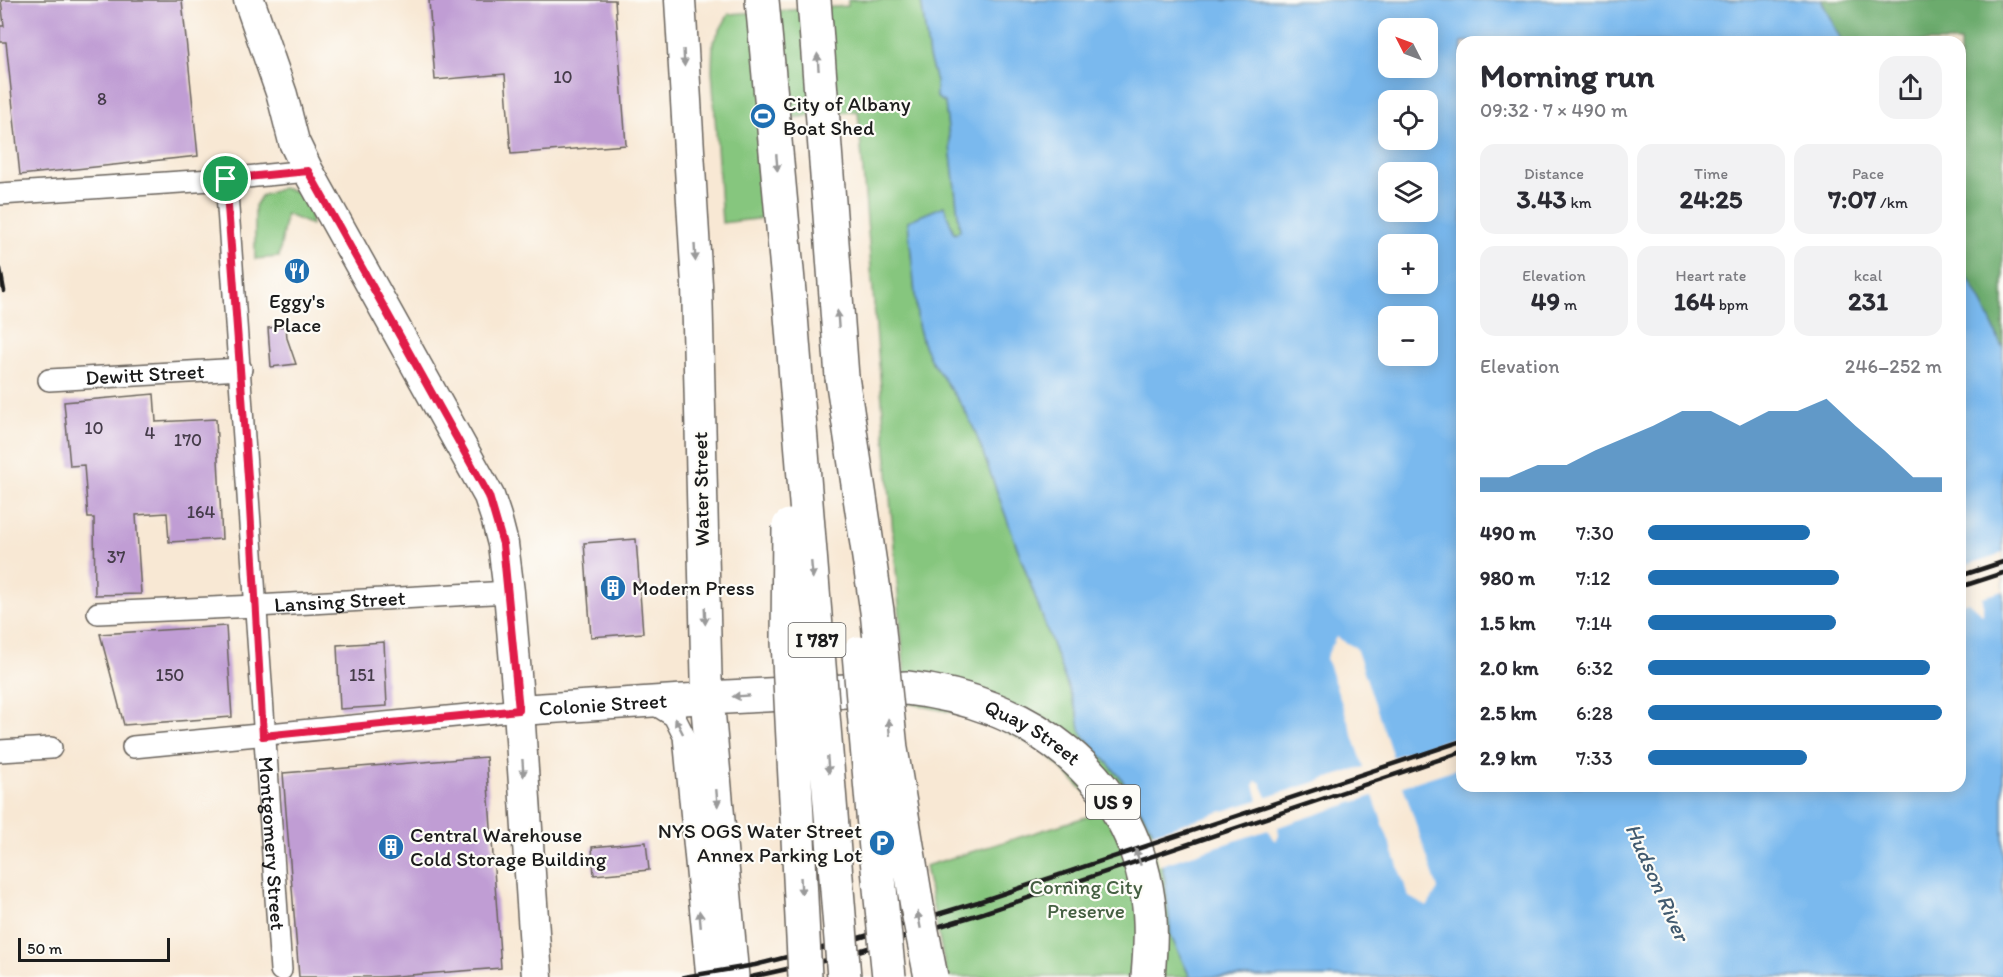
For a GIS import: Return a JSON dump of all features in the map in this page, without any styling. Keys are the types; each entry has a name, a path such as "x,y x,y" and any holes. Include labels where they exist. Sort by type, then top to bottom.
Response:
{"main road":[{"name":"I 787","path":"762,0 844,977"},
{"name":"I 787","path":"814,0 842,377 859,656 889,977"},
{"path":"789,303 788,641 805,977"},
{"path":"842,377 877,611 891,749 931,977"},
{"name":"Colonie Street","path":"707,698 907,688 936,691 966,699"},
{"name":"Water Street","path":"707,698 732,977"},
{"name":"Quay Street","path":"966,699 1014,717 1055,742 1088,771 1112,800 1134,845 1147,888 1150,916 1148,977"}],"street":[{"path":"249,0 282,95 294,142 308,171 489,496 503,544 509,592 537,977"},
{"name":"Water Street","path":"680,0 697,285 707,698"},
{"path":"0,194 226,179 308,171"},
{"name":"Montgomery Street","path":"226,179 281,970"},
{"name":"Dewitt Street","path":"49,380 241,369"},
{"name":"Lansing Street","path":"98,613 509,592"},
{"name":"Colonie Street","path":"133,747 519,710 707,698"},
{"path":"653,703 674,716 684,736 707,977"},
{"path":"0,751 51,748"}],"green space":[{"name":"Corning City Preserve","path":"848,0 921,0 929,57 936,81 936,97 945,103 960,231 954,233 944,206 908,222 918,325 930,359 963,407 975,431 1078,715 1080,729 1121,778 1152,829 1165,879 1171,936 1190,977 947,977 925,866 1099,813 1092,799 1043,750 976,717 907,703 858,111 764,121 773,217 722,223 712,70 713,42 729,14 848,6"},
{"path":"1821,0 2003,0 2003,349 1966,273 1966,36 1839,36"},
{"path":"282,188 297,192 306,199 311,210 311,225 286,214 279,257 255,259 255,206 261,196"}],"water":[{"name":"Hudson River","path":"921,0 1821,0 1839,36 1456,36 1456,792 1966,792 1966,273 2003,349 2003,977 1190,977 1171,936 1165,879 1152,829 1121,778 1080,729 1078,715 975,431 963,407 930,359 923,343 918,325 908,221 944,206 954,233 960,231 945,103 936,97 936,81 929,57"}],"pier":[{"path":"2003,553 2003,591 1983,597 1983,615 1966,603 1966,562 1969,564"},
{"path":"1336,637 1356,648 1393,757 1456,737 1456,769 1403,786 1438,889 1427,907 1409,897 1373,796 1278,827 1279,836 1276,841 1268,830 1158,866 1150,834 1258,800 1255,781 1260,782 1267,797 1364,767 1326,658"}],"building":[{"path":"1,0 182,0 198,156 20,175 6,42 0,42 0,26 4,26"},
{"path":"429,0 615,0 626,145 511,154 505,74 435,80"},
{"path":"286,326 287,338 296,364 271,367 268,328"},
{"path":"154,394 156,422 216,419 222,539 169,542 167,513 136,515 141,594 95,595 94,518 88,518 84,465 70,466 64,402"},
{"name":"Modern Press","path":"636,539 643,633 591,637 584,543"},
{"path":"226,626 232,717 124,725 100,634"},
{"path":"384,642 387,706 340,709 337,645"},
{"name":"Central Warehouse Cold Storage Building","path":"486,757 501,968 384,977 299,977 283,773"},
{"path":"646,842 649,870 594,875 592,847"}],"railway":[{"path":"0,269 4,291"},
{"path":"1966,574 2003,562"},
{"path":"1966,585 2003,573"},
{"path":"684,977 755,965 842,943 978,902 1456,743"},
{"path":"751,977 832,959 983,913 1456,754"}],"place":[{"name":"City of Albany Boat Shed","path":"763,116"},
{"name":"Eggy's Place","path":"297,271"},
{"name":"Modern Press","path":"613,588"},
{"name":"NYS OGS Water Street Annex Parking Lot","path":"882,843"},
{"name":"Central Warehouse Cold Storage Building","path":"391,847"}],"route":[{"path":"308,171 476,471 489,496 503,544 519,710 263,736 241,369 226,179 308,171"}]}
